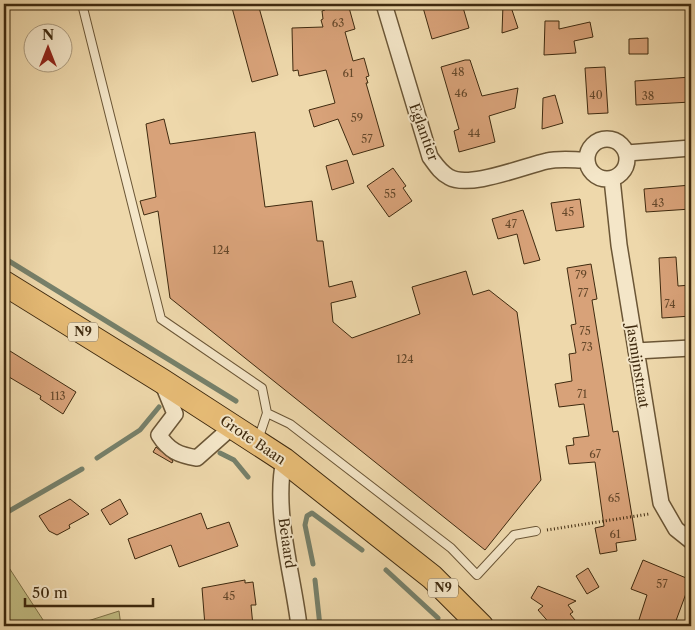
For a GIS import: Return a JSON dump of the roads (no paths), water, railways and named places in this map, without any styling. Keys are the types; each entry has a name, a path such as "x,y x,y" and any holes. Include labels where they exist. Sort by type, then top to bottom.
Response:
{"main road":[{"name":"Grote Baan","path":"4,283 162,380 284,460 432,577 481,626"}],"street":[{"name":"Eglantier","path":"384,4 430,157 439,170 450,178 464,181 483,178 550,160 586,160"},
{"path":"606,139 621,144 627,153 626,167 618,177 612,179 602,179 595,176 588,167 586,160 592,144 606,139"},
{"path":"627,153 691,148"},
{"name":"Jasmijnstraat","path":"612,179 619,245 664,509 676,529 691,541"},
{"path":"636,351 691,348"},
{"path":"162,380 175,414 158,434 166,447 181,456 197,458 233,426"},
{"name":"Beiaard","path":"284,460 280,479 282,513 299,626"}],"lane":[{"path":"82,4 161,319 262,388 267,413 258,442"},
{"path":"267,413 290,424 451,548 477,575 514,535 536,532"}],"waterway":[{"path":"4,258 236,401"},
{"path":"97,458 140,430 159,407"},
{"path":"220,453 234,460 248,477"},
{"path":"4,514 82,469"},
{"path":"313,564 305,525 307,516 312,513 362,550"},
{"path":"386,570 438,618"},
{"path":"315,580 320,626"}]}
